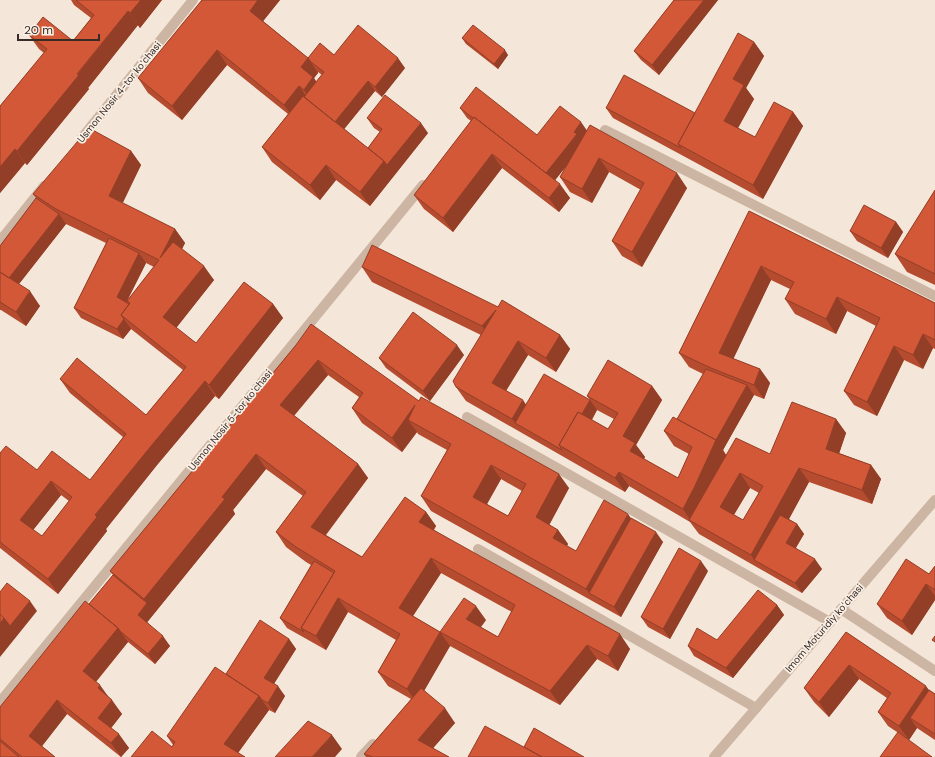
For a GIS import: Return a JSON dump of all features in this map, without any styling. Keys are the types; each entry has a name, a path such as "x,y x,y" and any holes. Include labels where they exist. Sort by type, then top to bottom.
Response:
{"street":[{"name":"Usmon Nosir 4-tor koʻchasi","path":"74,148 193,0"},
{"path":"605,130 935,296"},
{"name":"Usmon Nosir 5-tor koʻchasi","path":"0,702 430,176"},
{"path":"0,241 50,179"},
{"path":"467,417 830,622"},
{"name":"Imom Moturidiy koʻchasi","path":"714,757 935,500"},
{"path":"478,549 756,708"},
{"path":"841,609 935,671"},
{"path":"361,757 382,734"}],"building":[{"path":"76,0 141,0 130,13 128,11 77,74 79,75 17,151 15,149 0,167 0,106 47,49 29,35 43,17 73,41 94,15"},
{"path":"202,0 258,0 250,11 308,58 301,67 313,77 304,90 299,86 284,105 217,50 172,106 138,78"},
{"path":"674,0 704,0 652,65 634,51"},
{"path":"358,25 398,58 375,87 368,81 335,122 304,97 324,72 308,58 320,43 334,55"},
{"path":"473,25 505,50 494,64 462,38"},
{"path":"738,33 754,42 733,79 744,85 724,121 755,137 774,102 793,112 753,185 678,144"},
{"path":"624,75 695,113 678,144 681,148 606,108"},
{"path":"476,87 537,135 560,106 581,122 574,132 577,134 546,173 474,117 473,118 460,108"},
{"path":"385,95 421,123 387,165 368,148 382,129 367,118"},
{"path":"303,96 384,161 360,192 326,165 310,185 262,147"},
{"path":"474,117 560,184 549,198 492,154 443,218 414,195"},
{"path":"590,125 677,173 632,252 612,241 644,183 599,158 582,189 560,177"},
{"path":"89,128 131,151 109,196 175,229 160,258 173,242 204,266 163,317 196,343 244,282 273,304 209,385 205,381 147,451 95,515 97,517 48,579 0,542 0,453 6,446 37,470 52,451 90,480 126,434 60,379 77,358 146,415 186,367 121,315 130,303 127,301 159,260 56,209 33,194","holes":["51,481 72,497 42,536 20,520"]},
{"path":"935,190 935,274 895,254"},
{"path":"36,198 59,214 9,278 0,272 0,246"},
{"path":"864,205 896,222 881,248 850,231"},
{"path":"749,211 935,303 935,340 923,334 913,355 894,346 867,402 844,391 880,318 837,297 826,319 785,299 794,282 761,266 719,353 760,369 754,385 711,368 679,353"},
{"path":"109,238 139,253 117,297 129,304 121,315 124,319 117,329 74,308"},
{"path":"372,245 498,307 502,300 560,335 546,358 518,341 492,383 523,400 512,419 456,387 453,381 496,310 482,326 362,267"},
{"path":"0,272 30,291 16,312 0,302"},
{"path":"413,312 457,345 423,391 379,358"},
{"path":"311,324 419,401 421,397 559,474 536,517 558,530 553,538 576,551 604,500 628,514 586,589 421,496 451,444 408,420 415,405 392,438 352,408 363,393 318,360 280,405 358,464 311,527 362,557 405,497 426,512 419,522 620,634 608,656 587,645 550,691 440,632 407,689 378,672 400,634 338,598 316,636 301,628 335,571 296,547 276,532 306,492 256,454 222,497 225,499 144,599 110,571 296,345","holes":["491,465 526,484 508,516 473,497","431,558 515,605 498,637 466,619 476,606 464,598 440,632 399,608"]},
{"path":"608,360 652,386 623,436 635,443 630,451 678,478 692,447 664,431 673,417 716,440 683,509 619,472 615,478 559,445 578,412 608,429 618,413 587,396"},
{"path":"706,369 747,385 716,440 677,419"},
{"path":"544,374 590,400 582,414 578,412 559,445 562,450 515,423"},
{"path":"792,402 836,419 826,449 871,465 862,490 799,468 751,555 689,520 736,438 770,454","holes":["740,473 763,486 743,520 720,507"]},
{"path":"780,515 797,524 786,543 815,559 795,583 754,560"},
{"path":"631,518 656,532 614,607 589,593"},
{"path":"679,548 701,561 663,629 641,617"},
{"path":"906,559 929,574 935,566 935,590 926,584 902,621 877,604"},
{"path":"314,561 334,573 301,628 304,632 280,618"},
{"path":"113,575 147,603 138,615 163,636 148,654 89,604"},
{"path":"7,583 30,601 10,626 0,614 0,592"},
{"path":"758,590 777,605 726,668 688,646 697,628 717,640"},
{"path":"85,601 118,628 83,671 100,685 98,688 112,700 98,718 119,734 111,743 57,700 29,736 55,757 22,757 0,739 0,707"},
{"path":"0,614 4,618 0,623"},
{"path":"260,620 289,639 264,678 278,686 268,703 226,674"},
{"path":"846,632 926,686 899,726 878,712 891,693 849,665 819,702 804,688"},
{"path":"215,667 259,696 224,744 245,757 131,757 152,731 172,747 175,742 167,736"},
{"path":"421,688 445,708 418,740 449,757 373,757 364,754"},
{"path":"929,690 935,694 935,734 910,718"},
{"path":"308,721 332,735 312,757 275,757"},
{"path":"485,726 542,757 468,757"},
{"path":"534,728 584,757 542,757 524,747"},
{"path":"898,732 932,757 880,757"},
{"path":"0,741 19,757 0,757"}]}
